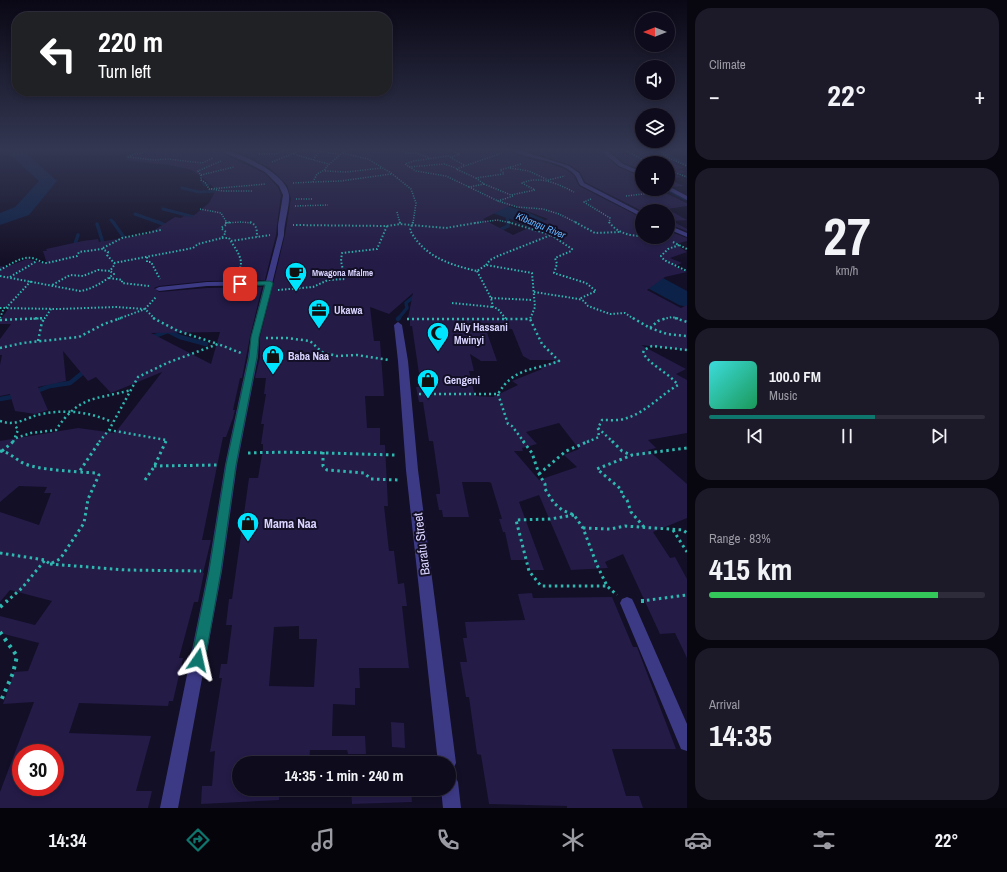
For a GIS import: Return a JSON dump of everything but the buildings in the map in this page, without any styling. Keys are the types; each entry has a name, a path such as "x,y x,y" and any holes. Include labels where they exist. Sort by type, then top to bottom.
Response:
{"street":[{"path":"169,808 215,571 233,453 253,357 255,337 269,287 281,230 286,195 281,187"},
{"path":"587,187 635,212"},
{"path":"675,192 687,198"},
{"path":"675,230 687,235"},
{"path":"159,289 226,284 269,287"},
{"name":"Barafu Street","path":"398,325 403,361 413,480 446,756"},
{"path":"627,603 687,742"},
{"path":"451,796 452,808"}],"path":[{"path":"209,189 242,187"},
{"path":"408,187 411,189 416,203 413,225 410,230 414,239 438,260 477,271 491,298 493,307"},
{"path":"469,187 511,206 543,209 559,214 595,233 620,232 635,235"},
{"path":"491,187 513,195"},
{"path":"498,201 513,195 535,190 529,187"},
{"path":"563,187 578,193"},
{"path":"209,189 221,191 252,191"},
{"path":"620,232 609,224 610,218 607,215 584,202 635,194"},
{"path":"584,196 591,200"},
{"path":"284,206 328,205"},
{"path":"200,209 221,213 225,223 227,224 221,228 226,232 222,238"},
{"path":"397,212 400,224"},
{"path":"231,241 235,239 257,237 281,230 387,226 400,224 446,228 497,220 519,225 551,236 572,249 571,251 556,257 555,259 557,264 554,273 561,277 584,283 595,289 596,291 593,294 579,299"},
{"path":"225,223 249,222 255,226 257,237"},
{"path":"269,287 313,287 328,280 344,278 345,271 341,262 342,254 377,249 378,243 385,236 387,226"},
{"path":"0,270 25,258 38,259 37,261 42,263 52,262 77,256 79,252 102,249 122,238 161,230"},
{"path":"477,271 486,265 490,260 498,256 551,236"},
{"path":"113,263 193,248 198,244 227,237 240,254 241,261 238,271 226,284"},
{"path":"675,243 687,249"},
{"path":"679,245 668,249 661,256 664,260 687,271"},
{"path":"102,249 108,252 107,255 115,264 110,271"},
{"path":"10,277 37,261"},
{"path":"486,265 530,272 532,274 534,292 533,300 535,307 530,319 542,344 559,361 522,372 509,379 498,394"},
{"path":"0,276 52,285 74,291 84,291 90,290 114,274 110,271 98,270 85,276 70,275 52,285"},
{"path":"109,278 122,280 122,283 141,284 159,289"},
{"path":"31,281 4,308 0,319 45,318"},
{"path":"534,292 579,299 584,301 588,306 610,314 625,313 650,328 667,334 687,336"},
{"path":"491,298 533,300"},
{"path":"452,302 493,307 498,309 506,319"},
{"path":"0,308 51,309 116,307 145,309 137,314 108,322 86,335 74,338 23,343 0,348"},
{"path":"38,342 42,322 51,309"},
{"path":"650,328 657,320 666,318 678,317 687,322"},
{"path":"398,325 404,320 409,319 530,319"},
{"path":"162,324 196,338 218,344 253,357"},
{"path":"255,337 287,338 310,341 322,352 337,356 356,355 403,361"},
{"path":"79,472 93,450 109,430 112,422 140,375 218,344"},
{"path":"539,474 547,469 558,457 571,448 599,437 598,428 602,420 626,419 639,412 678,385 667,374 646,359 642,353 644,350 652,346 687,350"},
{"path":"16,438 31,433 56,430 67,413 92,398 131,390"},
{"path":"405,394 498,394"},
{"path":"498,394 508,424 512,426 532,453 539,474 554,503 562,510 574,515 583,528 597,565 607,586 627,603 687,595"},
{"path":"0,421 14,425 20,424 26,418 40,414 50,412 76,412 97,416 112,422"},
{"path":"1,451 12,446 16,438 18,430 14,425"},
{"path":"598,428 622,451 632,455"},
{"path":"109,430 166,440 154,466 145,480"},
{"path":"644,527 631,512 627,500 621,494 622,490 597,469 632,455 687,448"},
{"path":"1,451 7,452 14,459 26,464 43,468 97,473 98,475 88,499 84,523 60,559 50,564"},
{"path":"233,453 293,451 411,456"},
{"path":"323,452 323,466 327,470 364,473 371,479 413,480"},
{"path":"154,466 231,465"},
{"path":"574,515 550,519 516,520 529,571 541,586 607,586"},
{"path":"583,528 610,529 626,526 683,530 687,533"},
{"path":"673,530 687,552"},
{"path":"0,553 45,560 50,564 72,567 144,572 215,571"},
{"path":"0,607 22,588 45,560"},
{"path":"0,632 17,656 13,673 0,703"}],"waterway":[{"path":"0,219 22,211 44,187"},
{"path":"182,188 199,192 220,191"},
{"path":"675,193 685,199"},
{"name":"Kibangu River","path":"462,197 520,216 576,241"},
{"path":"163,209 198,218"},
{"path":"506,210 508,223"},
{"path":"135,214 160,223"},
{"path":"113,222 128,243"},
{"path":"158,222 170,227"},
{"path":"497,231 508,226 508,223"},
{"path":"97,224 104,246"},
{"path":"78,235 75,244 78,248"},
{"name":"Kibangu River","path":"620,264 687,300"},
{"path":"399,318 398,319 407,308 406,303 417,294"},
{"path":"150,338 168,331 180,337 206,344"},
{"path":"34,392 50,386 70,383 86,370"},
{"path":"0,399 17,396"}],"place":[{"name":"Mwagona Mfalme","path":"296,292"},
{"name":"Ukawa","path":"319,330"},
{"name":"Aliy Hassani Mwinyi","path":"438,352"},
{"name":"Baba Naa","path":"273,376"},
{"name":"Gengeni","path":"428,400"},
{"name":"Mama Naa","path":"248,542"}],"route":[{"path":"198,660 215,571 231,465 253,357 255,337 270,283 240,284"}]}
